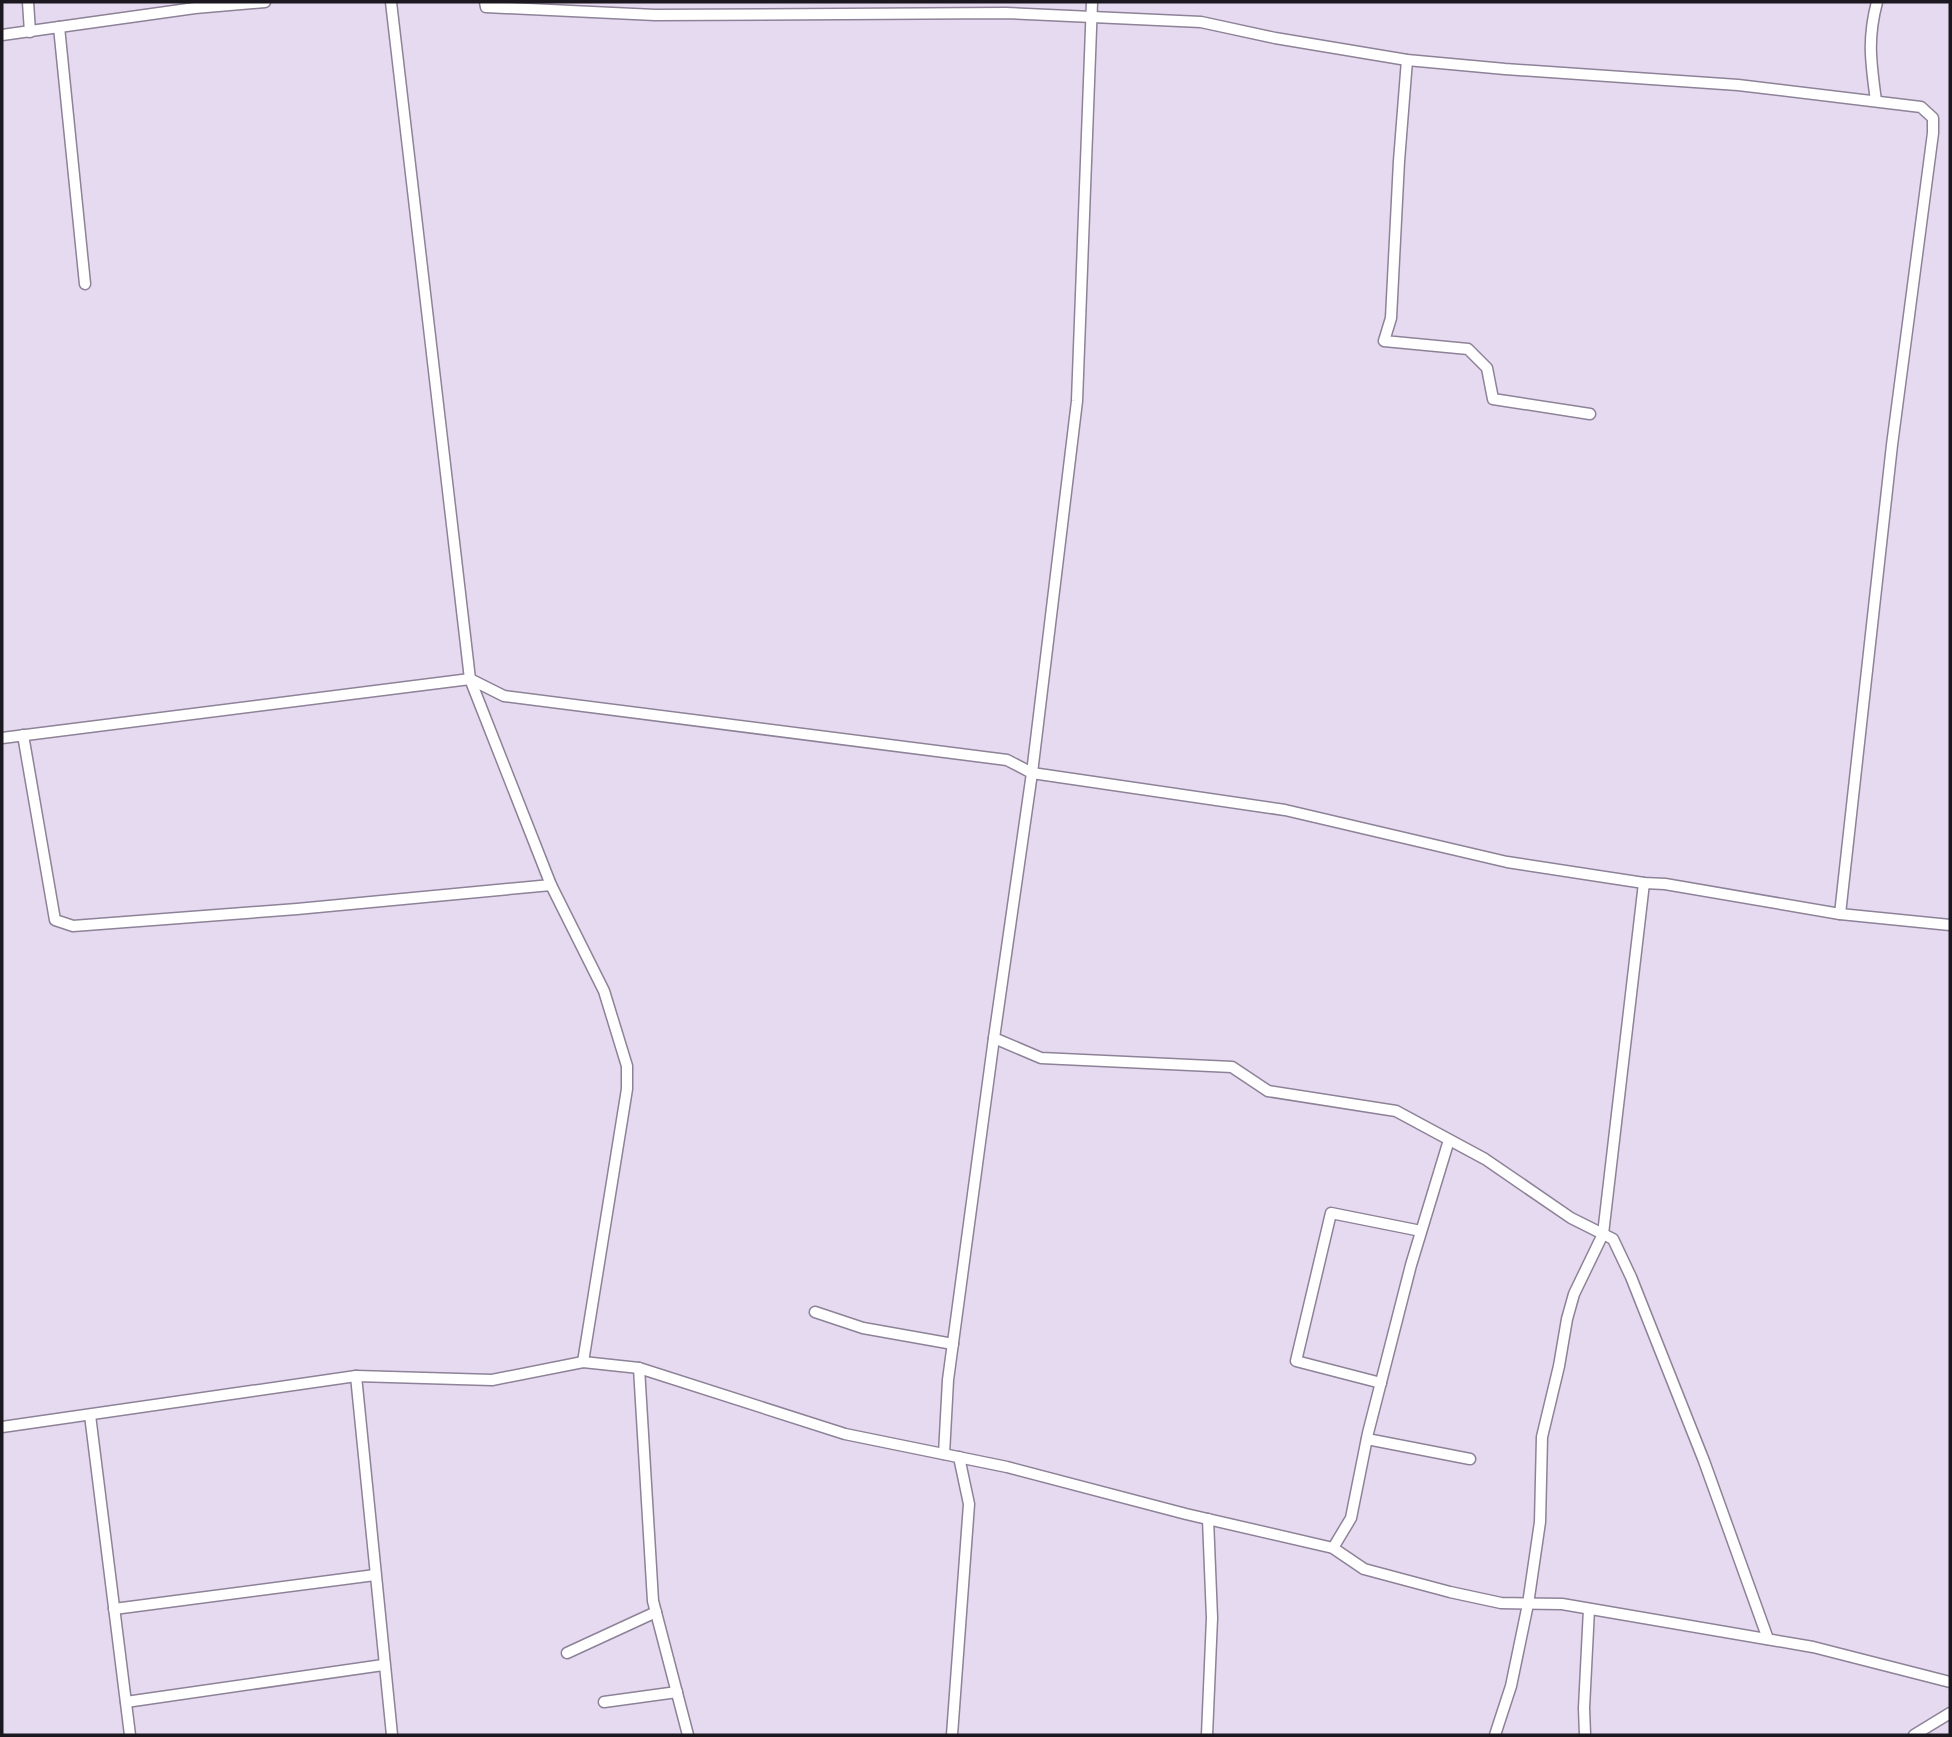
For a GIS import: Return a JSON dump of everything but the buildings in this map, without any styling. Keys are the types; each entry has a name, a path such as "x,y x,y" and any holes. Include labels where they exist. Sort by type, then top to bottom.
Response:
{"street":[{"path":"28,2 30,32"},
{"path":"2,35 194,5 265,2"},
{"path":"391,2 470,679 551,885 604,991 627,1066 627,1089 583,1362"},
{"path":"485,2 486,6 655,15 1006,13 1201,22 1275,38 1407,60 1738,85 1921,107 1933,118 1933,132 1892,445 1840,914"},
{"path":"944,1454 953,1344 993,1038 1032,773 1077,401 1092,2"},
{"path":"1876,101 1869,51 1877,2"},
{"path":"59,27 85,284"},
{"path":"1407,60 1391,318 1384,341 1468,349 1487,368 1493,399 1590,414"},
{"path":"2,738 470,679 504,696 1006,760 1032,773 1285,810 1507,862 1665,884 1840,914 1950,925"},
{"path":"23,735 55,920 73,926 297,909 551,885"},
{"path":"1495,1735 1511,1686 1528,1604 1540,1522 1542,1437 1548,1407 1574,1294 1603,1234 1644,883"},
{"path":"993,1038 1041,1058 1232,1067 1268,1091 1396,1111 1485,1159 1571,1217 1613,1239 1631,1277 1704,1461 1768,1639"},
{"path":"1333,1548 1351,1518 1381,1383 1421,1231 1449,1140"},
{"path":"1381,1383 1296,1361 1331,1213 1421,1231"},
{"path":"815,1312 863,1328 953,1344"},
{"path":"2,1427 356,1376 492,1380 583,1362 639,1368 845,1434 1007,1467 1333,1548 1364,1569 1501,1603 1562,1604 1814,1647 1950,1682"},
{"path":"639,1368 653,1601 688,1735"},
{"path":"356,1376 392,1735"},
{"path":"90,1415 130,1735"},
{"path":"1367,1439 1471,1459"},
{"path":"952,1735 969,1504 959,1457"},
{"path":"1207,1735 1212,1618 1208,1519"},
{"path":"114,1609 375,1575"},
{"path":"1585,1735 1589,1609"},
{"path":"567,1653 656,1612"},
{"path":"126,1702 383,1665"},
{"path":"604,1702 677,1692"},
{"path":"1914,1735 1950,1713"}]}
